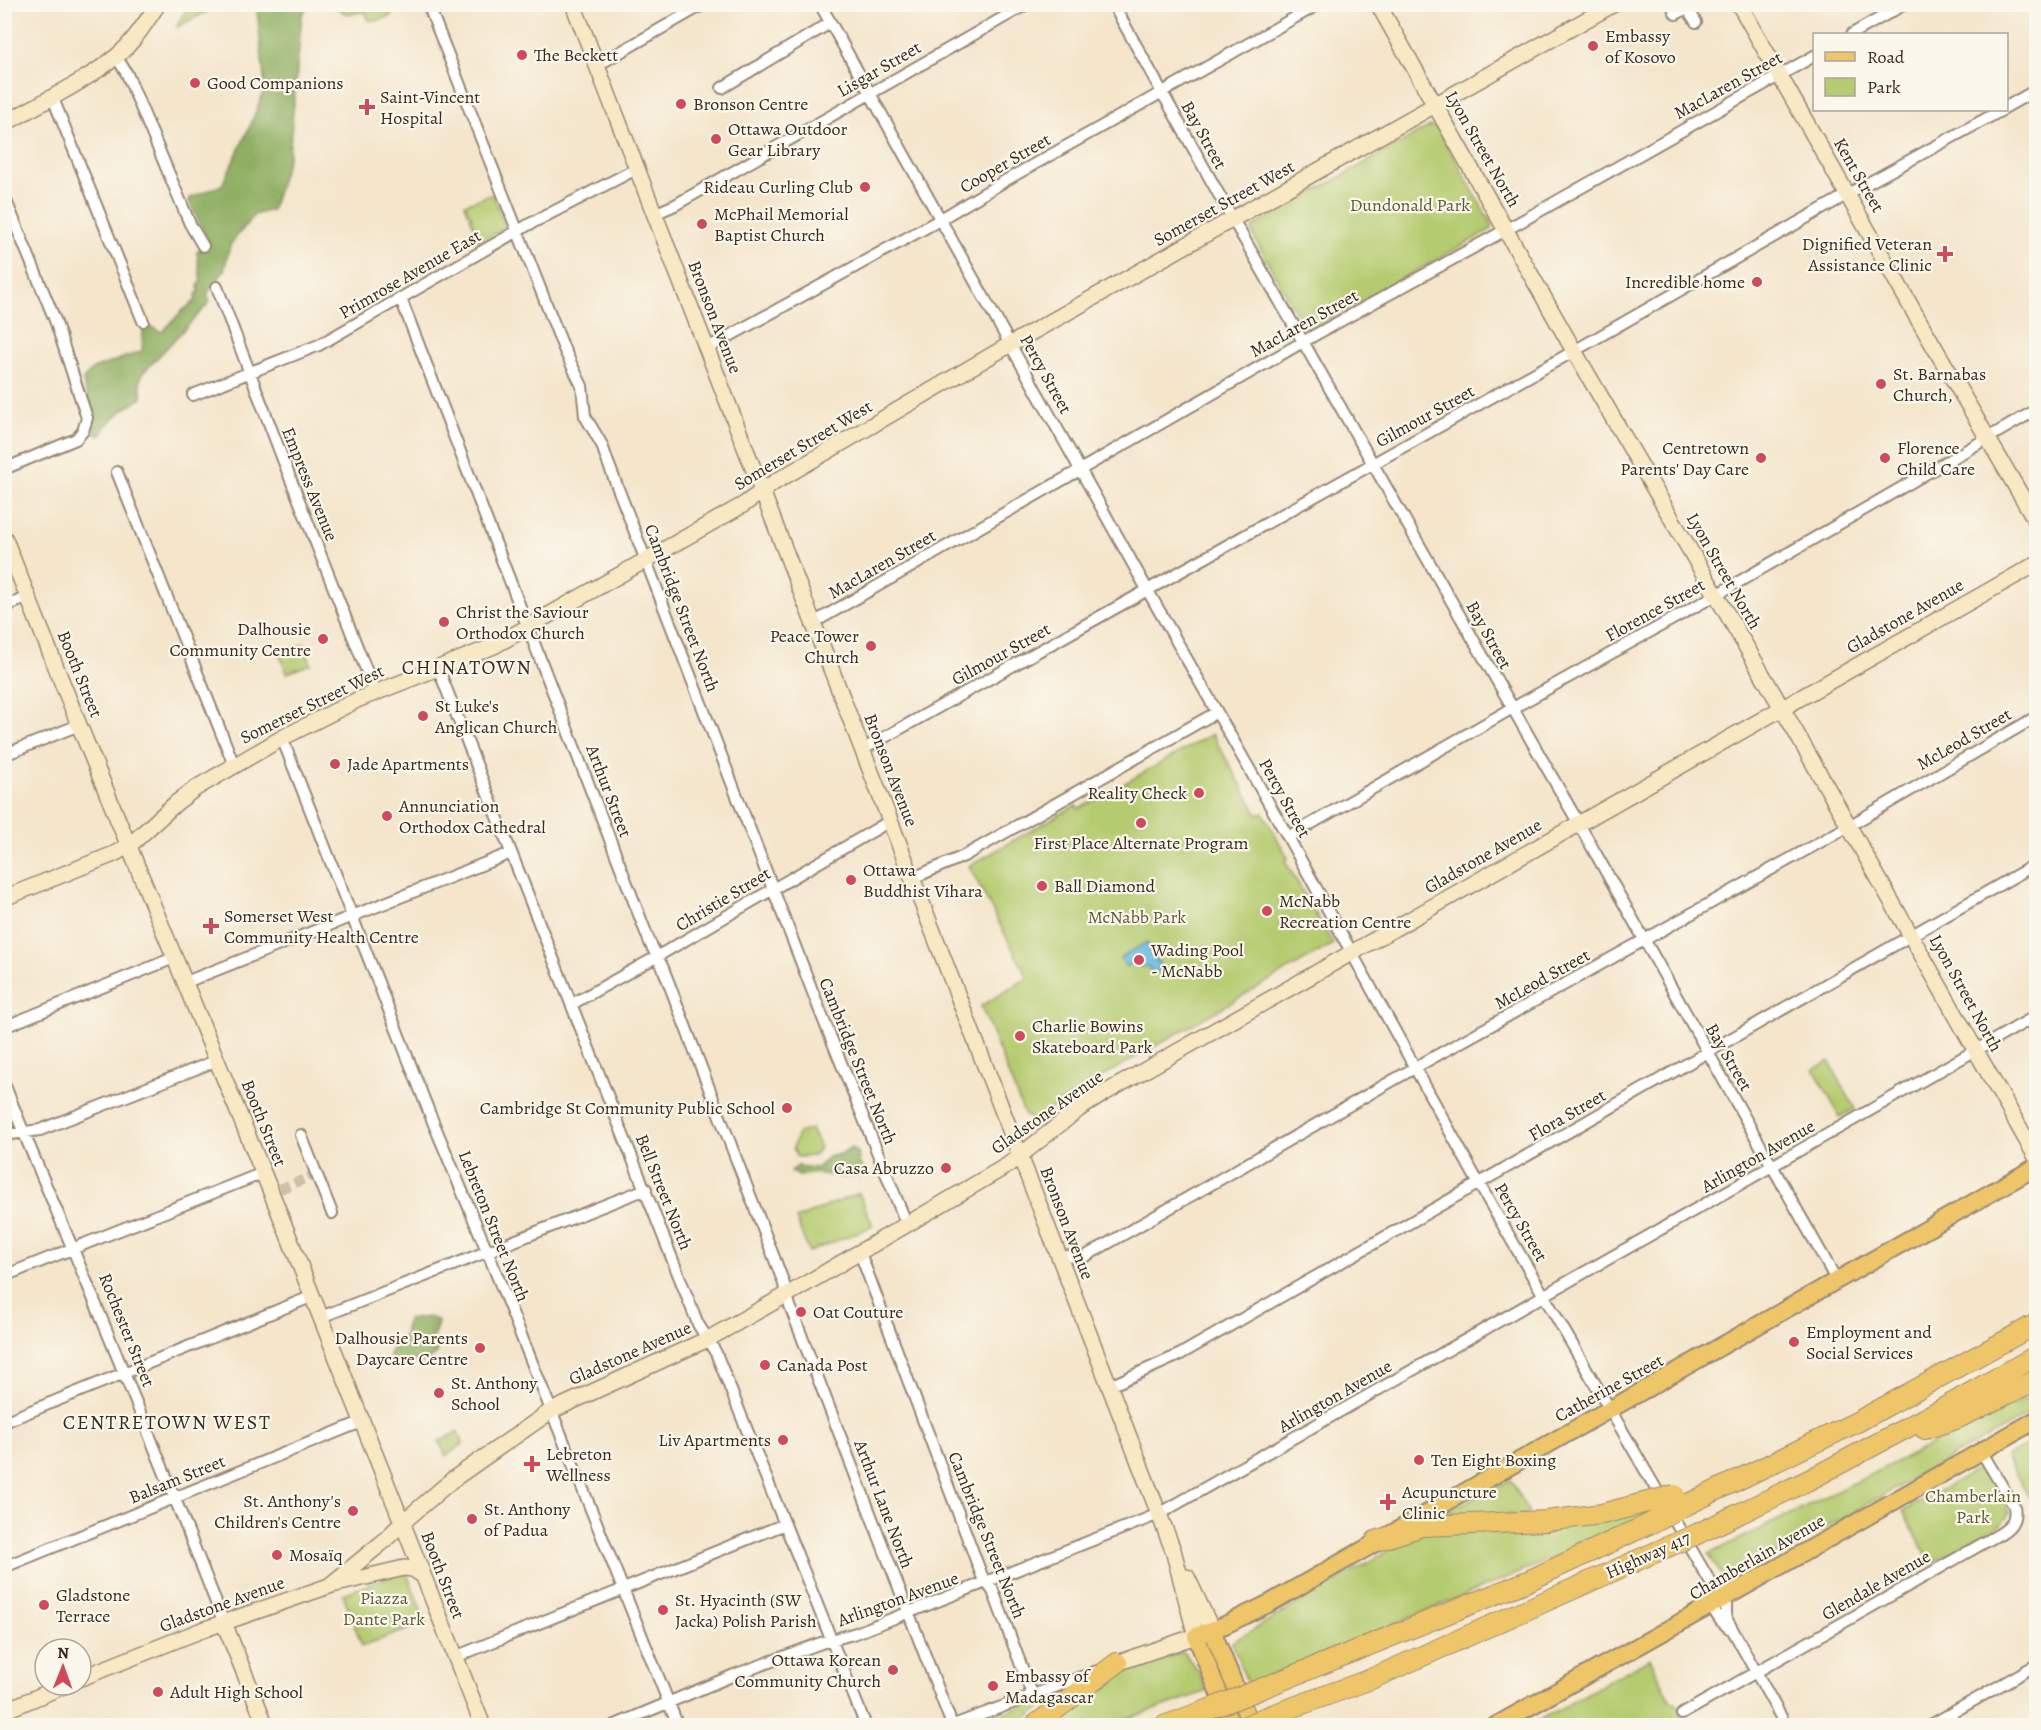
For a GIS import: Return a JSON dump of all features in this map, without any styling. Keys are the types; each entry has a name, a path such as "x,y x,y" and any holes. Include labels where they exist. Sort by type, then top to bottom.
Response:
{"highway":[{"path":"1164,1725 1210,1709 1528,1581 1651,1523 1679,1501 1762,1468 1857,1422 2037,1324"},
{"name":"Highway 417","path":"1254,1723 1371,1679 1697,1534 1809,1480 2037,1356"},
{"path":"1871,1447 1956,1419 2037,1380"},
{"path":"1376,1541 1422,1526 1546,1521 1602,1514 1640,1504 1679,1501"},
{"path":"1034,1725 1117,1663"}],"main road":[{"path":"4,124 116,56 127,46 158,4"},
{"name":"Bronson Avenue","path":"573,4 1173,1550 1204,1633 1232,1725"},
{"name":"Lyon Street North","path":"1378,4 1574,351 1782,709 2037,1158"},
{"name":"Somerset Street West","path":"4,898 114,854 129,845 176,803 234,765 282,738 375,692 488,649 529,627 743,505 761,490 1011,345 1614,4"},
{"name":"Kent Street","path":"1739,4 1917,319 2037,521"},
{"name":"Booth Street","path":"4,537 218,1060 483,1725"},
{"name":"Gladstone Avenue","path":"93,1673 329,1586 383,1542 452,1480 552,1411 708,1339 787,1295 1020,1156 1095,1099 2037,564"},
{"name":"Catherine Street","path":"1204,1633 1270,1603 2037,1167"},
{"name":"Chamberlain Avenue","path":"1495,1725 1723,1599 2037,1420"},
{"path":"329,1586 404,1568 413,1569 422,1575"},
{"name":"Rochester Street","path":"224,1623 266,1725"},
{"path":"1117,1663 1204,1633"},
{"name":"Bronson Avenue","path":"1204,1633 1254,1723"},
{"path":"4,1711 37,1697"}],"street":[{"name":"Cambridge Street North","path":"428,4 564,350 582,386 585,416 603,445 606,460 772,888 907,1225"},
{"path":"597,66 704,4"},
{"name":"Percy Street","path":"820,4 1288,837 1479,1184 1545,1296 1606,1412 1723,1599 1726,1618 1786,1725"},
{"name":"Lisgar Street","path":"654,214 675,205 1027,4"},
{"name":"Bay Street","path":"1113,4 1233,220 1511,709 1579,824 1837,1281"},
{"name":"Cooper Street","path":"706,349 1319,4"},
{"path":"1671,4 1676,14 1688,8 1696,22"},
{"path":"1854,33 1905,4"},
{"path":"722,88 831,22"},
{"path":"116,56 128,74 190,224 203,246"},
{"name":"MacLaren Street","path":"813,623 1303,342 1813,57"},
{"path":"2008,106 2037,90"},
{"path":"52,96 143,321"},
{"name":"Gilmour Street","path":"862,750 1574,351 1848,194 2000,111"},
{"name":"Primrose Avenue East","path":"193,394 319,345 517,231 636,169"},
{"path":"4,196 55,320 86,413 83,431 71,441 4,469"},
{"name":"Empress Avenue","path":"217,287 375,692"},
{"name":"Arthur Street","path":"401,299 650,943 658,956 787,1295"},
{"name":"Florence Street","path":"1288,837 2037,410"},
{"path":"117,472 234,765"},
{"path":"4,607 28,597"},
{"name":"Bell Street North","path":"438,668 698,1324 716,1353 866,1725"},
{"path":"913,878 964,856 1217,712"},
{"name":"McLeod Street","path":"1060,1256 1084,1257 2037,717"},
{"path":"4,754 79,725"},
{"name":"Lebreton Street North","path":"282,738 425,1102 678,1725"},
{"name":"Christie Street","path":"572,1004 890,820"},
{"path":"186,982 511,853"},
{"name":"Flora Street","path":"1110,1386 1179,1355 2037,864"},
{"path":"4,1027 176,957"},
{"name":"Arlington Avenue","path":"613,1725 734,1675 856,1633 988,1583 1159,1514 2037,1016"},
{"path":"4,1136 11,1133 40,1130 218,1060"},
{"name":"Rochester Street","path":"4,1083 175,1497 224,1623"},
{"path":"301,1135 332,1213"},
{"path":"4,1276 263,1173"},
{"path":"321,1317 646,1190"},
{"name":"Cambridge Street North","path":"860,1252 982,1576 988,1583 1032,1695"},
{"name":"Arthur Lane North","path":"787,1295 951,1725"},
{"path":"4,1422 313,1296"},
{"name":"Balsam Street","path":"4,1567 361,1422"},
{"name":"Glendale Avenue","path":"1682,1714 2012,1525 2015,1515 2014,1506 1981,1451"},
{"path":"455,1657 785,1524"},
{"name":"Percy Street","path":"1723,1599 1721,1622 1732,1629"},
{"path":"951,1725 1117,1663"},
{"path":"1929,1725 2037,1665"}],"green space":[{"path":"190,4 220,5 177,27"},
{"path":"263,5 308,5 302,15 289,155 272,210 254,215 230,245 224,271 207,294 210,302 143,373 140,381 142,398 119,413 101,435 96,435 93,427 94,413 83,379 93,369 142,351 143,331 152,327 162,332 195,301 196,294 199,292 198,286 201,281 197,252 208,241 189,201 190,198 222,185 265,88 257,10"},
{"path":"336,5 409,5 410,8 390,13 391,16 376,21 374,19 369,21 365,11 346,13"},
{"name":"Dundonald Park","path":"1430,126 1438,129 1492,225 1492,229 1310,330 1305,329 1254,237 1252,231 1254,226"},
{"path":"493,194 505,227 480,243 470,217 472,216 465,204"},
{"path":"304,644 311,664 287,673 279,653"},
{"name":"McNabb Park","path":"1212,734 1258,815 1263,813 1288,858 1285,861 1333,944 1082,1088 1038,1118 1032,1119 1025,1116 981,1006 1028,978 969,866 1076,805 1079,809"},
{"path":"1829,1061 1855,1109 1840,1117 1814,1069"},
{"path":"811,1129 820,1148 814,1156 797,1157 793,1148 798,1133"},
{"path":"851,1148 858,1152 859,1162 865,1174 849,1177 815,1173 799,1176 791,1171 798,1166 817,1168 828,1157 844,1153"},
{"path":"859,1193 873,1226 809,1252 796,1219"},
{"path":"427,1317 438,1320 433,1340 437,1343 437,1354 424,1363 412,1362 401,1367 393,1366 389,1354 404,1335 407,1320"},
{"path":"2036,1393 2036,1410 1732,1580 1722,1576 1709,1554"},
{"path":"458,1432 463,1444 446,1456 439,1441"},
{"name":"Chamberlain Park","path":"2036,1440 2036,1516 2031,1501 2006,1457"},
{"name":"Chamberlain Park","path":"1978,1469 1994,1482 2009,1514 2001,1525 1931,1564 1903,1511"},
{"path":"1511,1480 1529,1514 1430,1519"},
{"path":"1642,1507 1648,1519 1248,1685 1232,1642 1427,1528"},
{"name":"Piazza Dante Park","path":"406,1571 426,1623 362,1646 343,1594"},
{"path":"1183,1652 1196,1668 1207,1691 1110,1725 1040,1726 1110,1677"},
{"path":"1650,1658 1672,1703 1677,1704 1685,1721 1684,1726 1529,1726"},
{"path":"1063,1688 1065,1692 1015,1725 991,1726 1000,1715"}],"water":[{"name":"Wading Pool - McNabb","path":"1147,942 1162,969 1153,974 1148,966 1141,967 1134,962 1126,967 1120,958"}],"tunnel":[{"path":"280,1189 317,1174"}],"place":[{"name":"Embassy of Kosovo","path":"1593,46"},
{"name":"The Beckett","path":"522,55"},
{"name":"Good Companions","path":"195,83"},
{"name":"Bronson Centre","path":"681,104"},
{"name":"Saint-Vincent Hospital","path":"367,107"},
{"name":"Ottawa Outdoor Gear Library","path":"716,139"},
{"name":"Rideau Curling Club","path":"865,187"},
{"name":"McPhail Memorial Baptist Church","path":"702,224"},
{"name":"Dignified Veteran Assistance Clinic","path":"1945,254"},
{"name":"Incredible home","path":"1757,282"},
{"name":"St. Barnabas Church,","path":"1881,384"},
{"name":"Centretown Parents' Day Care","path":"1761,458"},
{"name":"Florence Child Care","path":"1885,458"},
{"name":"Christ the Saviour Orthodox Church","path":"444,622"},
{"name":"Dalhousie Community Centre","path":"323,639"},
{"name":"Peace Tower Church","path":"871,646"},
{"name":"St Luke's Anglican Church","path":"423,716"},
{"name":"Jade Apartments","path":"335,764"},
{"name":"Reality Check","path":"1199,793"},
{"name":"Annunciation Orthodox Cathedral","path":"387,816"},
{"name":"First Place Alternate Program","path":"1141,823"},
{"name":"Ottawa Buddhist Vihara","path":"851,880"},
{"name":"Ball Diamond","path":"1042,886"},
{"name":"McNabb Recreation Centre","path":"1267,911"},
{"name":"Somerset West Community Health Centre","path":"211,926"},
{"name":"Wading Pool - McNabb","path":"1139,960"},
{"name":"Charlie Bowins Skateboard Park","path":"1020,1036"},
{"name":"Cambridge St Community Public School","path":"787,1108"},
{"name":"Casa Abruzzo","path":"946,1168"},
{"name":"Oat Couture","path":"801,1312"},
{"name":"Employment and Social Services","path":"1794,1342"},
{"name":"Dalhousie Parents Daycare Centre","path":"480,1348"},
{"name":"Canada Post","path":"765,1365"},
{"name":"St. Anthony School","path":"439,1393"},
{"name":"Liv Apartments","path":"783,1440"},
{"name":"Ten Eight Boxing","path":"1419,1460"},
{"name":"Lebreton Wellness","path":"532,1464"},
{"name":"Acupuncture Clinic","path":"1388,1502"},
{"name":"St. Anthony's Children's Centre","path":"353,1511"},
{"name":"St. Anthony of Padua","path":"472,1519"},
{"name":"Mosaïq","path":"277,1555"},
{"name":"Gladstone Terrace","path":"44,1605"},
{"name":"St. Hyacinth (SW Jacka) Polish Parish","path":"663,1610"},
{"name":"Ottawa Korean Community Church","path":"893,1670"},
{"name":"Embassy of Madagascar","path":"993,1686"},
{"name":"Adult High School","path":"158,1692"}],"district":[{"name":"CHINATOWN","path":"467,667"},
{"name":"CENTRETOWN WEST","path":"167,1422"}]}
